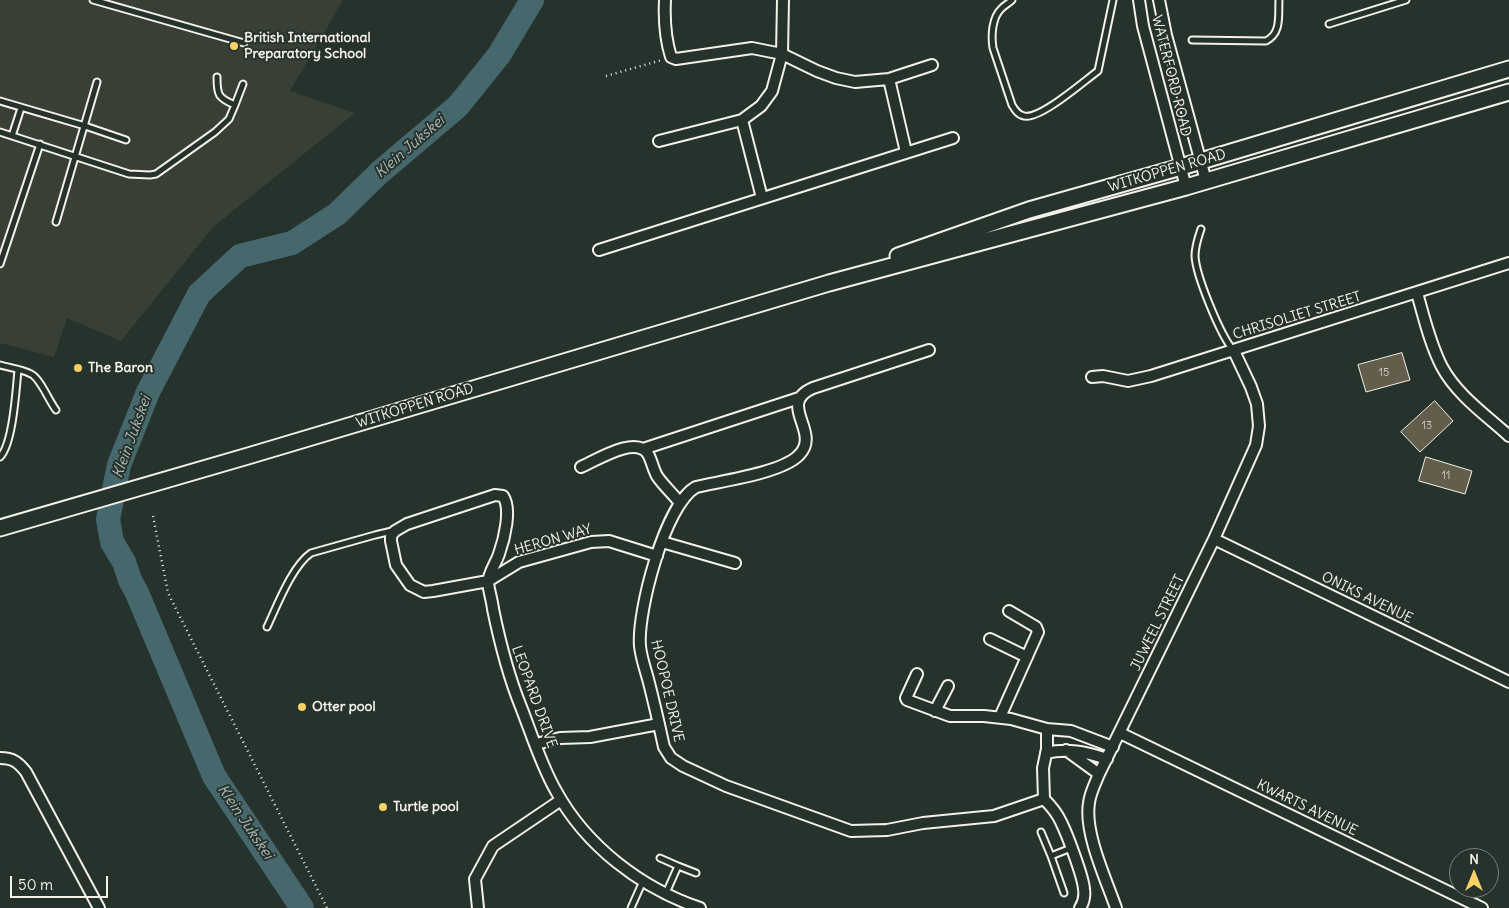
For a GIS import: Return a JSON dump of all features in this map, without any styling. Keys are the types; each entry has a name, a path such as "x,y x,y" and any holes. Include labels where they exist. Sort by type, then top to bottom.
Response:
{"main road":[{"name":"WITKOPPEN ROAD","path":"829,283 934,242 1011,216 1180,168 1509,69"},
{"name":"WITKOPPEN ROAD","path":"0,528 829,283 1186,187 1509,92"}],"street":[{"path":"665,0 664,26 671,57 682,59 752,48 782,54 817,71 846,81 870,82 889,79 932,65"},
{"path":"660,141 742,120 760,106 772,91 782,54 783,0"},
{"name":"WATERFORD ROAD","path":"1139,0 1143,26 1186,187"},
{"name":"WATERFORD ROAD","path":"1159,0 1166,35 1206,181"},
{"path":"889,79 906,152"},
{"path":"742,120 762,198"},
{"path":"599,250 953,138"},
{"name":"CHRISOLIET STREET","path":"1092,377 1102,376 1122,380 1142,379 1509,263"},
{"path":"1417,293 1433,345 1449,378 1466,397 1509,436"},
{"path":"643,449 799,398 802,394 813,388 929,350"},
{"name":"JUWEEL STREET","path":"1116,908 1088,824 1089,802 1099,774 1214,539 1258,437 1257,404 1234,351"},
{"name":"HOOPOE DRIVE","path":"799,398 798,409 806,438 803,451 791,461 769,470 696,487 686,494 680,503 662,542 650,578 641,624 640,649 664,747 668,755 683,766 726,786 851,830 887,830 923,823 994,816 1044,799"},
{"path":"581,467 626,447 637,446 648,454 658,476 680,503"},
{"path":"495,495 503,496 507,503 506,522 499,553 488,581 433,592 417,590 405,579 396,565 390,541 395,531 407,524 495,495"},
{"name":"ONIKS AVENUE","path":"1214,539 1509,682"},
{"name":"HERON WAY","path":"488,581 519,562 591,542 609,541 657,556"},
{"path":"662,542 735,563"},
{"name":"LEOPARD DRIVE","path":"488,581 499,639 509,673 536,744 561,800 596,844 620,865 666,893 700,908"},
{"path":"1000,717 1038,632 1036,627 1008,610"},
{"path":"990,639 1027,657"},
{"path":"917,674 906,698 935,711 956,717 1000,717 1048,729 1072,731 1113,747"},
{"path":"935,711 948,686"},
{"path":"536,744 560,738 590,737 659,724"},
{"path":"1048,729 1048,742 1042,768 1044,799 1061,822 1071,848 1084,887 1083,902 1080,907"},
{"name":"KWARTS AVENUE","path":"1120,732 1482,908"},
{"path":"1046,753 1065,750 1092,754 1107,759"},
{"path":"1065,750 1099,774"},
{"path":"0,758 14,760 26,772 100,908"},
{"path":"478,908 475,879 493,846 561,800"}],"lane":[{"path":"93,0 244,43"},
{"path":"1012,0 1001,9 993,28 992,39 993,48 1012,105 1017,112 1024,116 1032,116 1044,111 1098,70 1113,0"},
{"path":"1192,40 1266,41 1272,38 1278,28 1279,0"},
{"path":"1329,24 1406,0"},
{"path":"217,77 218,93 221,98 235,105"},
{"path":"56,222 97,82"},
{"path":"0,132 129,174 150,176 156,174 215,132 229,119 243,84"},
{"path":"0,101 126,140"},
{"path":"12,136 21,108"},
{"path":"0,264 40,144"},
{"path":"1202,229 1195,246 1196,265 1210,304 1226,340 1234,351"},
{"path":"0,365 31,373 38,379 56,410"},
{"path":"0,457 4,454 10,435 18,370"},
{"path":"267,626 294,572 305,557 311,553 395,531"},
{"path":"1041,832 1064,893"},
{"path":"1051,856 1071,848"},
{"path":"660,858 696,873"},
{"path":"666,893 678,866"},
{"path":"631,908 643,880"}],"path":[{"path":"606,76 671,57"},
{"path":"153,516 168,593 327,908"}],"shaded area":[{"path":"0,0 343,0 290,91 355,113 213,227 121,341 67,318 54,357 0,343"}],"building":[{"path":"1402,353 1410,380 1366,392 1358,365"},
{"path":"1435,401 1453,421 1420,452 1401,432"},
{"path":"1426,457 1472,471 1465,494 1419,481"}],"waterway":[{"name":"Klein Jukskei","path":"302,908 214,776 124,562 112,542 108,519 119,465 148,392 199,294 240,256 292,243 337,214 379,173 458,106 499,55 532,0"}],"place":[{"name":"British International Preparatory School","path":"234,46"},
{"name":"The Baron","path":"78,368"},
{"name":"Otter pool","path":"302,707"},
{"name":"Turtle pool","path":"383,807"}]}
